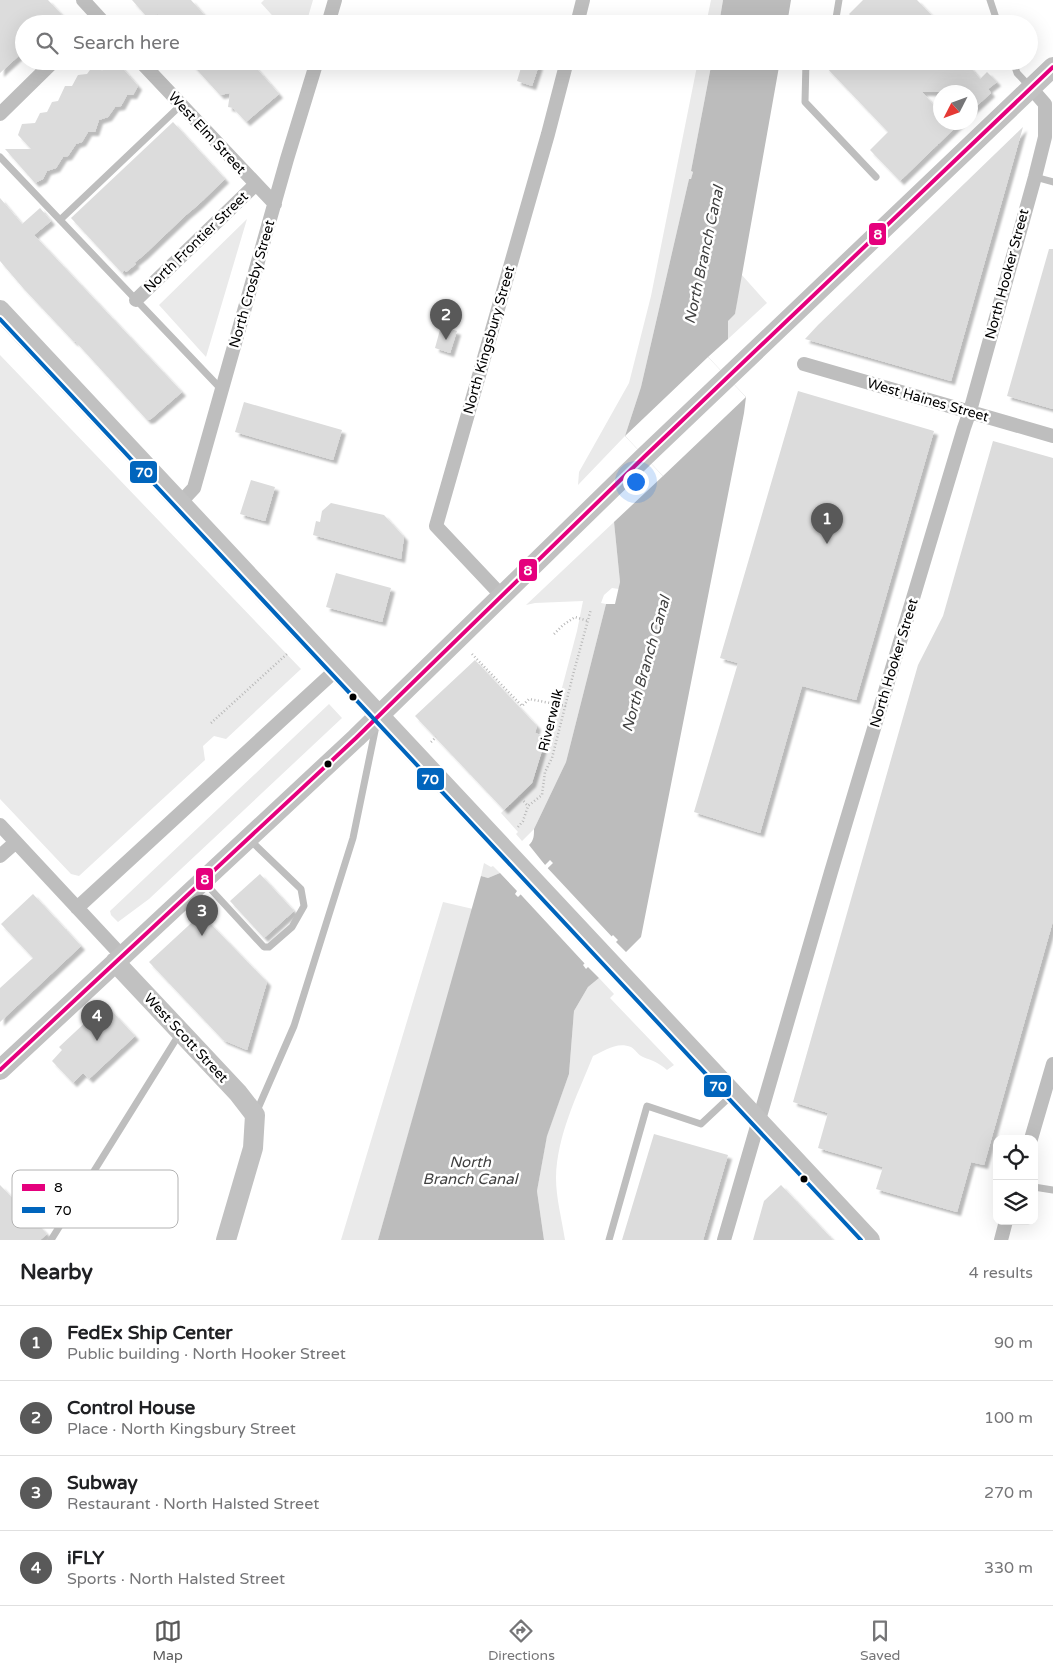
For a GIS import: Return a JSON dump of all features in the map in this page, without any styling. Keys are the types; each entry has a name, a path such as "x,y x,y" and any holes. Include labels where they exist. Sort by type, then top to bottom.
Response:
{"main road":[{"path":"0,1070 378,715 727,377 1053,67"},
{"path":"0,310 870,1240"},
{"name":"West Scott Street","path":"119,959 180,1032 238,1093 255,1116"},
{"path":"226,1240 253,1148 255,1116"}],"street":[{"path":"83,0 94,15"},
{"path":"331,15 335,0"},
{"path":"579,15 583,0"},
{"path":"0,114 45,70"},
{"name":"West Elm Street","path":"148,70 275,204"},
{"name":"North Crosby Street","path":"180,503 194,488 314,70"},
{"name":"North Kingsbury Street","path":"502,596 436,526 565,70"},
{"name":"North Hooker Street","path":"724,1240 970,411 1035,176 1049,138 1045,104 1031,88"},
{"name":"North Frontier Street","path":"136,300 256,184"},
{"name":"West Haines Street","path":"804,364 1053,436"},
{"path":"77,908 336,670"},
{"name":"West Scott Street","path":"0,825 77,908 119,959"},
{"path":"0,856 16,842"},
{"path":"1032,1135 1053,1064"},
{"path":"1001,1240 1005,1225"}],"lane":[{"path":"836,15 839,0"},
{"path":"990,0 995,15"},
{"path":"806,70 805,102 876,176"},
{"path":"1016,70 1031,88"},
{"path":"60,220 181,105"},
{"path":"0,156 222,390"},
{"path":"1035,176 1053,182"},
{"path":"255,1116 294,1026 353,838 378,715"},
{"path":"203,880 264,947 269,947 292,927 304,906 301,889 248,838"},
{"path":"94,1170 180,1032"},
{"path":"609,1240 647,1106 701,1124 733,1094"},
{"path":"1038,1188 1053,1190"},
{"path":"51,1240 58,1228"}],"path":[{"name":"Riverwalk","path":"518,827 523,821 528,806 542,795 545,772 552,758 591,609"},
{"path":"554,634 575,617 588,621"},
{"path":"210,723 288,653"},
{"path":"472,654 522,706 529,699 566,706"},
{"path":"431,742 436,737"},
{"path":"519,796 528,806"}],"shaded area":[{"path":"264,0 313,0 309,15 272,15 261,3"},
{"path":"711,0 723,0 720,15 708,15"},
{"path":"696,70 710,70 691,171 693,172 691,179 689,179 641,387 625,436 578,485 579,472 629,383 651,296"},
{"path":"247,219 206,357 159,305"},
{"path":"741,274 767,303 728,339 728,321 735,314"},
{"path":"0,355 301,669 226,739 214,736 203,746 205,760 79,876 71,874 0,799"},
{"path":"614,522 620,582 619,589 612,588 604,595 601,603 606,604 566,762 534,829 522,841 516,834 518,832 501,813 532,783 558,703 583,601 526,605"},
{"path":"329,704 342,718 149,899 118,922 111,915 110,911"},
{"path":"484,863 491,867 493,866 500,873 488,878 481,876"},
{"path":"443,902 473,909 378,1240 341,1240"},
{"path":"599,978 614,994 610,998 674,1065 667,1070 658,1063 641,1056 626,1045 611,1047 593,1056 569,1116 557,1162 557,1193 565,1240 544,1240 537,1191 547,1135 569,1074 574,1011 588,987"}],"water":[{"path":"723,0 791,0 788,15 720,15"},
{"name":"North Branch Canal","path":"710,70 778,70 735,314 728,321 728,339 708,357 746,397 641,937 626,952 616,942 618,940 613,935 583,965 586,969 588,967 599,978 588,987 574,1011 569,1074 547,1136 537,1191 544,1240 378,1240 481,876 488,878 500,873 517,891 515,894 518,897 553,863 550,860 545,865 529,845 533,838 534,829 566,762 606,604 615,604 620,582 614,522 663,476 625,436 641,387 689,179 691,179 693,172 691,171"}],"pier":[{"path":"708,357 746,397 663,476 625,436"},
{"path":"532,851 614,939 586,965 499,871 502,871 520,892 545,867 532,855"}],"building":[{"path":"0,0 48,0 62,15 15,15 15,59 0,73"},
{"path":"132,0 191,0 204,15 158,14 145,15"},
{"path":"863,0 917,0 931,15 850,15"},
{"path":"90,70 124,70 138,86 133,95 127,95 121,106 115,107 108,117 99,120 95,132 88,132 82,142 76,144 68,156 63,157 56,168 47,171 43,179 35,183 5,149 31,149 18,135 22,124 35,123 40,113 47,112 52,102 58,101 65,86 72,86 78,75 87,74"},
{"path":"197,70 258,70 279,94 246,122 233,108 228,107 230,93 220,95"},
{"path":"520,70 537,70 532,86 517,81"},
{"path":"829,70 972,70 980,79 987,72 997,82 988,89 991,93 978,105 978,85 933,85 933,92 922,92 933,104 933,130 953,130 900,181 870,150 888,132"},
{"path":"173,122 225,179 134,263 136,264 122,273 71,218"},
{"path":"1023,127 951,381 805,339 818,325"},
{"path":"0,198 22,224 40,208 51,221 34,235 182,392 151,419 147,420 0,261"},
{"path":"1049,249 1053,249 1053,409 1007,396"},
{"path":"441,326 457,331 450,353 435,348"},
{"path":"798,391 934,431 856,700 802,686 760,833 694,812 738,663 720,658"},
{"path":"244,402 342,430 333,460 235,432"},
{"path":"993,441 1053,458 1053,921 984,1165 971,1162 957,1212 876,1189 883,1167 818,1148 828,1113 793,1102 918,665 943,616"},
{"path":"251,480 275,487 265,521 240,514"},
{"path":"331,503 384,515 404,537 401,559 313,535 316,521 320,522 322,511"},
{"path":"336,573 391,588 382,622 326,607"},
{"path":"475,660 537,726 535,733 546,737 532,783 504,810 415,716"},
{"path":"260,874 294,911 264,938 230,901"},
{"path":"33,894 81,946 0,1022 0,988 33,958 1,924"},
{"path":"201,914 267,982 247,1050 223,1040 149,962"},
{"path":"105,1004 135,1036 89,1079 83,1073 73,1083 52,1061 62,1050 59,1047"},
{"path":"654,1134 728,1155 703,1240 622,1240"},
{"path":"0,1185 12,1198 12,1228 41,1228 47,1234 40,1240 0,1240"},
{"path":"781,1185 833,1240 753,1240 764,1201"}],"transit line":[{"name":"8","path":"0,1070 356,738 644,457 1053,67"},
{"name":"70","path":"0,319 861,1240"}],"place":[{"name":"Control House","path":"446,340"},
{"name":"FedEx Ship Center","path":"827,544"},
{"name":"Subway","path":"202,936"},
{"name":"iFLY","path":"97,1041"}]}
